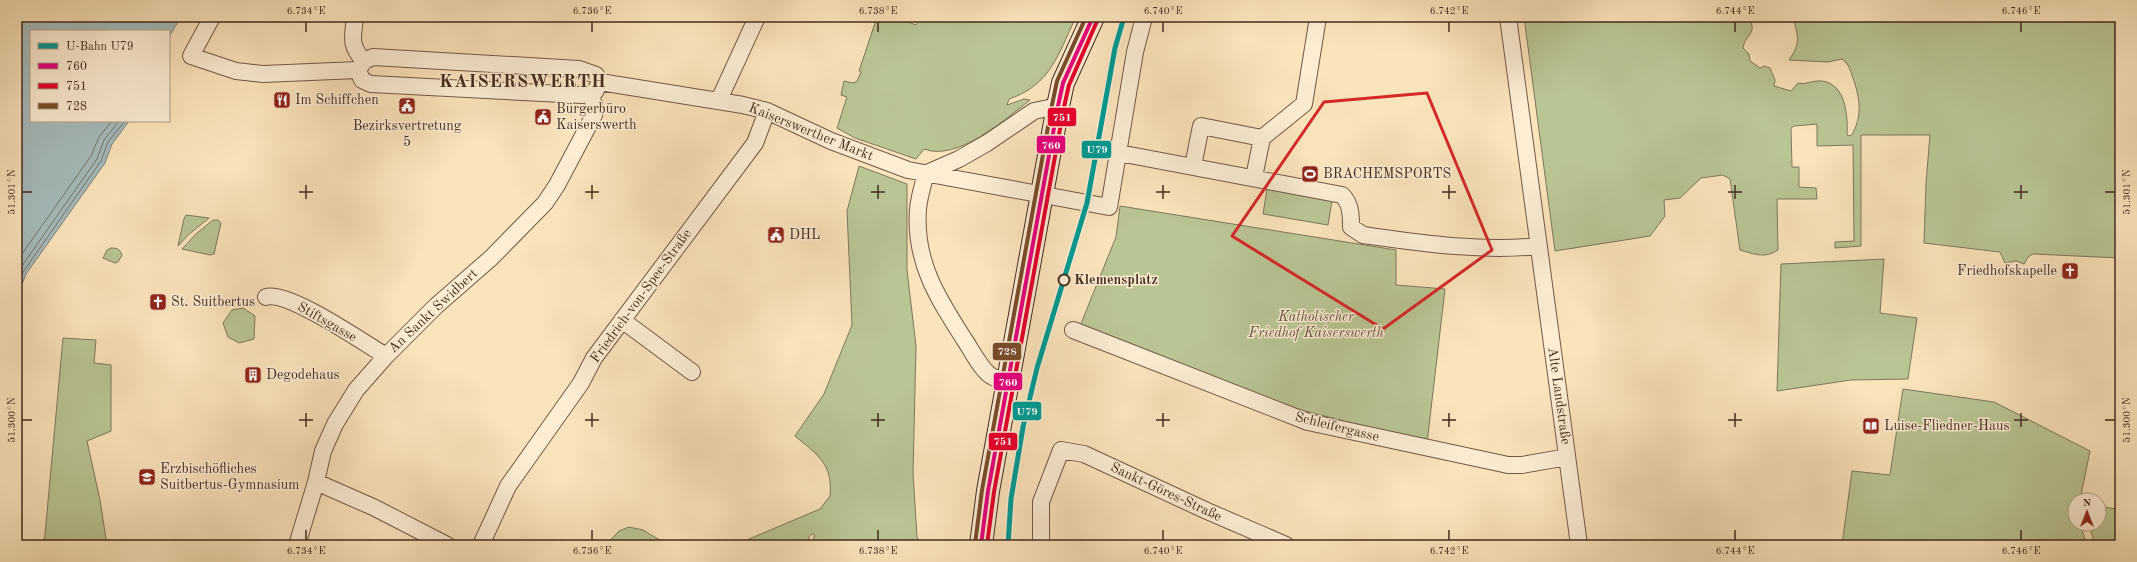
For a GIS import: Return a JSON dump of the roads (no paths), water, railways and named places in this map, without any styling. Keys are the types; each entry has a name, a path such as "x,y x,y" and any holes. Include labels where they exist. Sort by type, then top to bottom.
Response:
{"main road":[{"path":"981,545 1001,378 1042,194 1058,106 1063,83 1093,17"}],"street":[{"name":"Kaiserswerther Markt","path":"212,17 191,56 236,70 263,74 361,65 372,57 579,69 596,75 595,88"},
{"path":"355,17 353,46 361,65"},
{"path":"719,100 757,17"},
{"path":"926,173 1109,207 1135,52 1144,17"},
{"path":"1254,177 1262,138 1304,104 1318,17"},
{"name":"Alte Landstraße","path":"1508,17 1579,545"},
{"name":"Kaiserswerther Markt","path":"361,65 362,80 371,84 582,95 595,88 719,100 767,111 831,142 908,170 926,173"},
{"name":"An Sankt Swidbert","path":"297,545 316,482 323,451 335,424 356,390 386,356 436,306 491,258 545,203 557,185 594,115 595,88"},
{"path":"926,173 959,160 1034,111 1058,106"},
{"name":"Friedrich-von-Spee-Straße","path":"481,545 508,486 581,383 594,358 755,143 767,111"},
{"path":"1193,166 1201,126 1262,138"},
{"path":"1119,153 1254,177 1342,195 1349,205 1351,227 1363,235 1459,247 1499,248 1539,246"},
{"path":"926,173 918,208 918,226 929,282 938,299 981,365 1001,378"},
{"name":"Stiftsgasse","path":"266,298 270,296 284,299 310,310 386,356"},
{"path":"622,320 692,372"},
{"name":"Schleifergasse","path":"1073,330 1308,422 1508,465 1522,465 1567,457"},
{"name":"Sankt-Göres-Straße","path":"1041,545 1041,502 1061,450 1084,454 1207,511 1286,545"},
{"path":"316,482 373,507 447,545"}],"water":[{"path":"17,17 181,17 170,35 170,30 30,30 30,122 128,122 112,144 105,163 26,274 17,297"}],"metro line":[{"name":"U79","path":"1008,545 1011,499 1023,427 1037,368 1087,203 1115,48 1124,17"}],"place":[{"name":"Im Schiffchen","path":"282,100"},
{"name":"Bezirksvertretung 5","path":"407,106"},
{"name":"Bürgerbüro Kaiserswerth","path":"543,117"},
{"name":"BRACHEMSPORTS","path":"1310,174"},
{"name":"DHL","path":"776,235"},
{"name":"Friedhofskapelle","path":"2070,271"},
{"name":"Klemensplatz","path":"1064,280"},
{"name":"St. Suitbertus","path":"158,302"},
{"name":"Degodehaus","path":"253,375"},
{"name":"Luise-Fliedner-Haus","path":"1871,426"},
{"name":"Erzbischöfliches Suitbertus-Gymnasium","path":"147,477"}],"district":[{"name":"KAISERSWERTH","path":"523,82"}],"park label":[{"name":"Katholischer Friedhof Kaiserswerth","path":"1316,326"}]}
